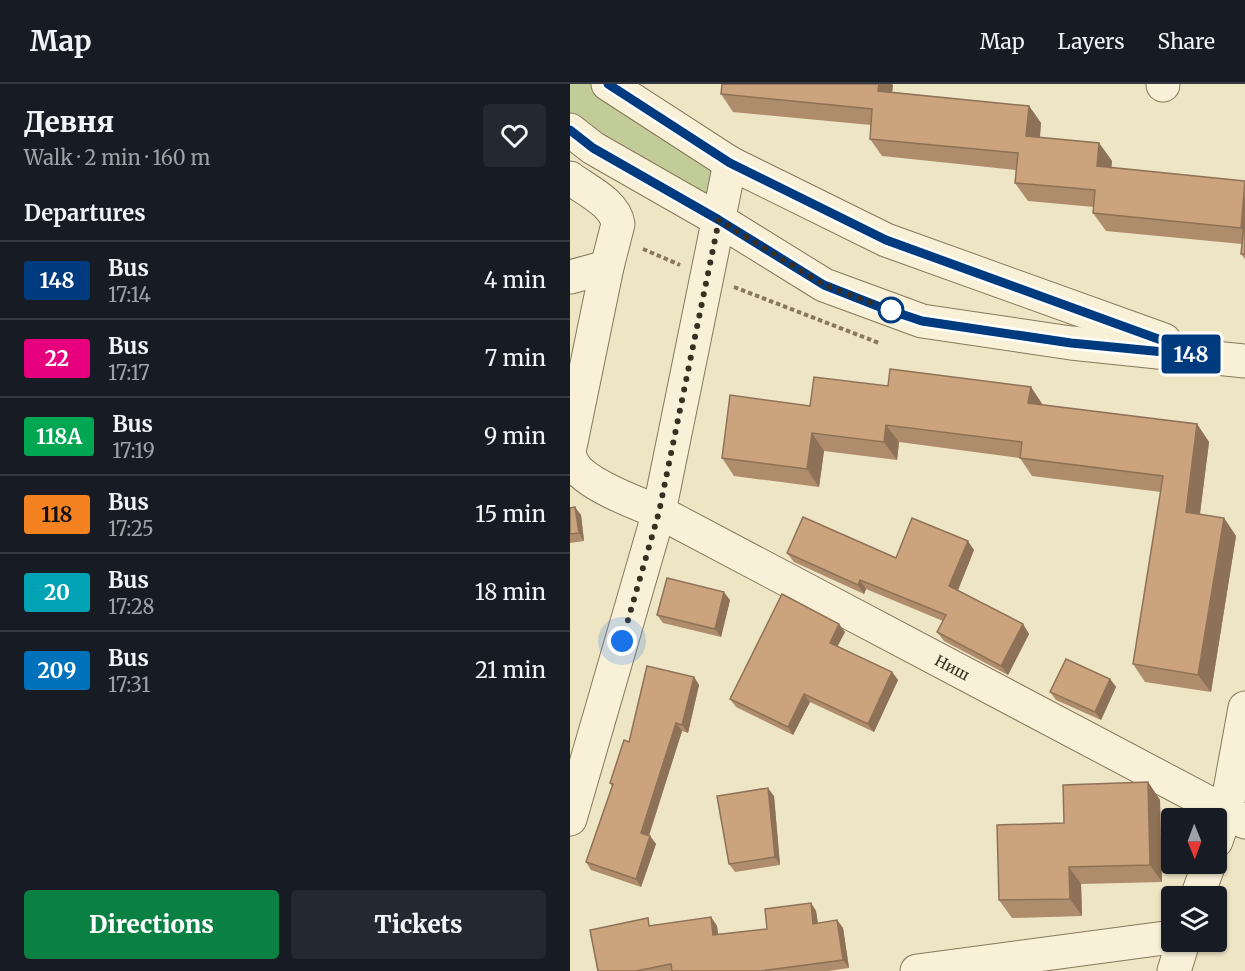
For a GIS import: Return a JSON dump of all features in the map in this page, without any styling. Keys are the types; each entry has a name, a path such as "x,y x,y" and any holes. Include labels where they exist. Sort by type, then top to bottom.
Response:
{"street":[{"path":"608,84 730,163 886,240 1205,356"},
{"path":"570,130 593,148 719,220 824,285 922,321 1071,343 1245,361"},
{"path":"573,802 659,512 730,163"},
{"path":"570,178 614,213 618,224 570,447"},
{"path":"570,277 611,252"},
{"name":"Ниш","path":"570,456 575,468 581,474 623,497 659,512 1229,825"},
{"path":"1229,825 1245,708"},
{"path":"917,971 1161,938"},
{"path":"1174,971 1180,952"}],"path":[{"path":"611,252 708,277 879,343"}],"green space":[{"path":"570,84 607,84 730,163 719,220 570,130"}],"building":[{"path":"722,84 879,84 878,91 1029,106 1026,136 1099,143 1097,166 1245,181 1241,228 1093,213 1095,190 1015,183 1018,153 870,139 872,109 721,94"},
{"path":"1245,214 1245,254 1241,254"},
{"path":"890,369 1031,387 1028,403 1197,424 1186,512 1224,518 1198,675 1133,664 1163,476 1020,458 1022,442 886,425 884,442 812,433 807,469 722,458 730,395 810,406 814,377 888,386"},
{"path":"575,507 579,533 570,534 570,508"},
{"path":"803,517 896,558 912,518 968,541 949,586 1023,624 1001,666 937,632 946,615 860,580 858,585 787,553"},
{"path":"667,578 724,592 715,629 657,615"},
{"path":"782,594 839,624 830,643 892,672 868,724 804,694 788,727 730,699"},
{"path":"1066,659 1110,679 1095,712 1050,692"},
{"path":"647,666 694,677 682,725 676,723 641,833 650,836 636,879 586,862 613,784 610,783 624,740 629,742"},
{"path":"1148,782 1150,865 1069,867 1070,899 999,900 997,825 1064,823 1063,785"},
{"path":"768,788 775,857 729,864 717,796"},
{"path":"811,903 813,924 837,920 843,960 760,971 672,971 671,964 636,971 598,971 590,930 648,918 649,926 711,917 713,935 767,929 765,909"}],"bus line":[{"name":"148","path":"570,130 593,148 719,220 824,285 880,307 922,321 1071,343 1205,356 886,240 730,163 608,84"}],"route":[{"path":"622,641 659,512 719,220 824,285 901,314 891,310"}]}
